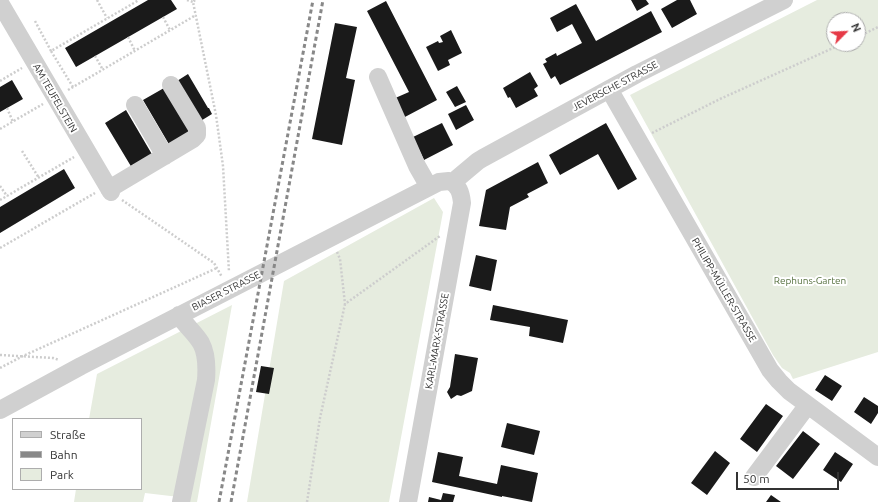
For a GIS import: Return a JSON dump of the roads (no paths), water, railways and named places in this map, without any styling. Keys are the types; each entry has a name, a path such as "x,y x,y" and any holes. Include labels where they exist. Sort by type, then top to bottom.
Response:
{"street":[{"name":"JEVERSCHE STRASSE","path":"454,182 478,161 609,89 784,0"},
{"name":"AM TEUFELSTEIN","path":"0,3 109,189 165,156"},
{"path":"378,77 417,166 429,187"},
{"path":"135,105 165,156 193,139 196,135 197,128 171,85"},
{"name":"PHILIPP-MÜLLER-STRASSE","path":"609,89 637,140 778,382 807,406 878,456"},
{"name":"BIASER STRASSE","path":"0,410 179,315 429,187 444,180 454,182"},
{"name":"KARL-MARX-STRASSE","path":"408,502 462,203 462,196 454,182"},
{"path":"179,315 201,343 207,362 206,380 181,502"},
{"path":"754,478 807,406"}],"railway":[{"path":"219,502 313,0"},
{"path":"231,502 323,0"}],"park label":[{"name":"Rephuns-Garten","path":"810,281"}]}
